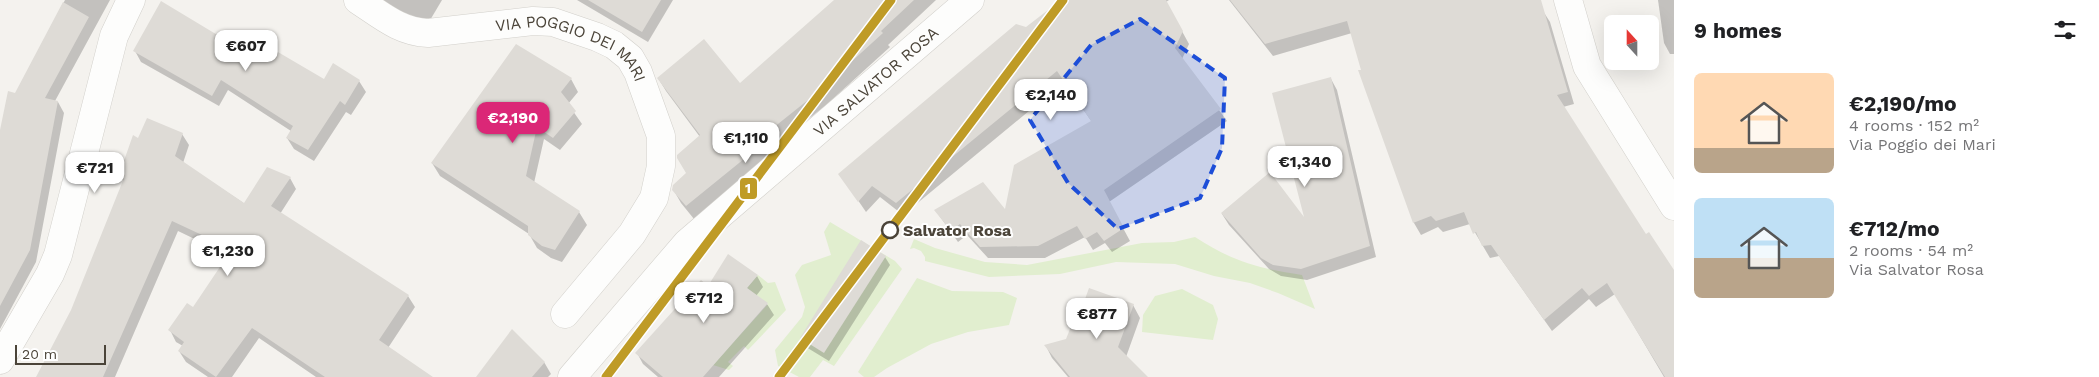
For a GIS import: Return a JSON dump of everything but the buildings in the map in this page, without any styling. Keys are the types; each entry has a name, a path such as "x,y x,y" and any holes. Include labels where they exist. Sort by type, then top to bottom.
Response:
{"street":[{"path":"0,360 50,274 58,256 114,36 131,0"},
{"name":"VIA POGGIO DEI MARI","path":"358,0 400,27 414,33 533,21 553,22 597,37 614,45 630,58 648,97 661,136 661,166 654,198 632,234 565,314"},
{"name":"VIA SALVATOR ROSA","path":"572,377 687,243 970,0"},
{"path":"1568,0 1587,66 1674,206"},
{"path":"1583,0 1609,102"}],"highlighted area":[{"path":"1140,19 1225,78 1222,148 1200,198 1118,229 1068,183 1030,120 1091,45"}],"green space":[{"path":"830,222 895,261 902,269 834,366 823,360 810,377 799,377 778,366 775,350 802,317 805,307 795,275 802,265 831,255 824,232"},
{"path":"1195,237 1209,246 1246,263 1302,275 1315,309 1250,283 1214,276 1175,264 1116,262 1060,274 989,277 925,261 921,251 914,248 910,249 914,239 935,248 985,262 1027,265 1142,243 1174,242"},
{"path":"758,275 768,283 775,282 786,310 748,350 744,346 728,362 733,366 729,370 713,365 768,304 747,288"},
{"path":"917,278 952,291 1003,292 1017,298 1009,325 968,332 931,344 874,377 864,377 858,372"},
{"path":"1182,289 1213,305 1218,319 1213,340 1142,332 1143,315 1155,296"}],"transit line":[{"name":"1","path":"606,377 891,0"},
{"name":"1","path":"779,377 1063,0"}],"place":[{"name":"Salvator Rosa","path":"890,230"}]}
